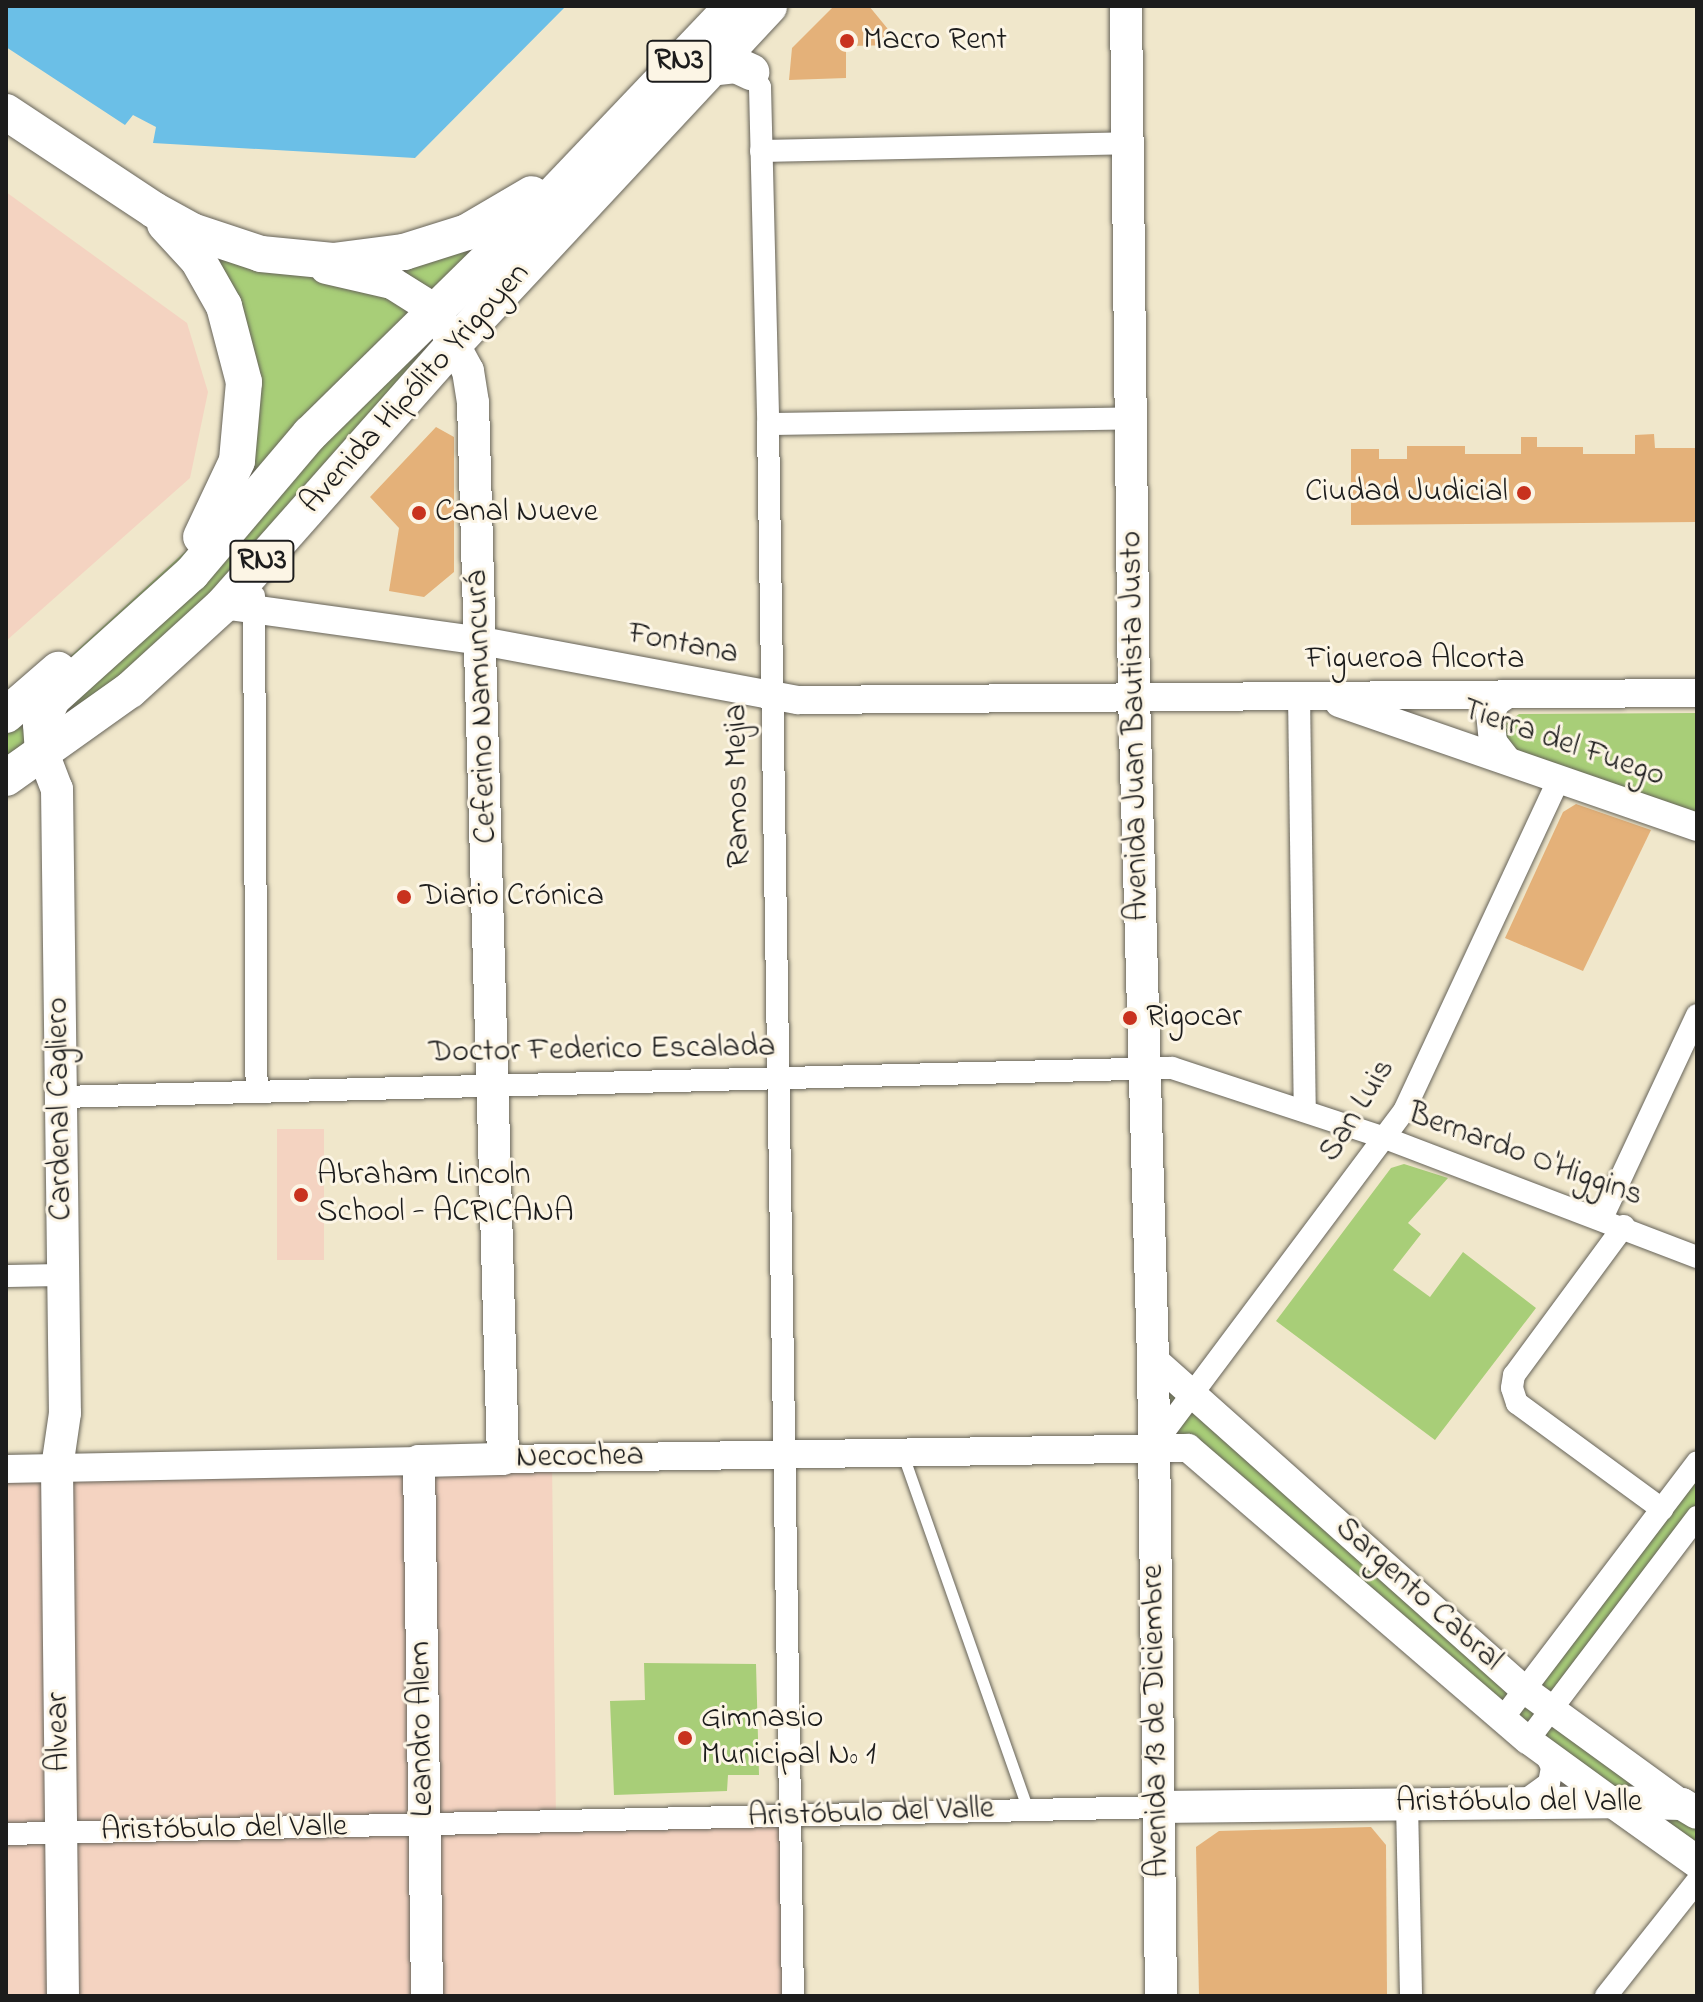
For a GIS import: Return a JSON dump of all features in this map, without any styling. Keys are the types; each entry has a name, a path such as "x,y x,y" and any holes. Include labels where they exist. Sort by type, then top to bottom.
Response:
{"highway":[{"name":"RN3","path":"6,112 140,201 229,245 261,254 333,261 435,243 496,218 527,198 626,118 733,6"},
{"name":"Avenida Hipólito Yrigoyen","path":"6,778 130,690 238,606 254,570 456,342 769,6"},
{"path":"709,68 736,65 751,72"},
{"path":"43,753 41,724 52,699 192,573 310,434 626,118"},
{"path":"6,715 176,565 215,514 237,461 244,382 224,306 183,241 140,201"}],"main road":[{"name":"Avenida Juan Bautista Justo","path":"1126,6 1134,696 1154,1445"},
{"path":"229,245 284,262 374,277 408,291 435,310"},
{"name":"Ceferino Namuncurá","path":"435,310 456,342 473,403 503,1459"},
{"name":"Cardenal Cagliero","path":"43,753 57,789 65,1413 57,1468"},
{"name":"Avenida 13 de Diciembre","path":"1154,1445 1161,1996"},
{"name":"Necochea","path":"419,1461 503,1459"},
{"name":"Leandro Alem","path":"419,1461 427,1996"},
{"name":"Alvear","path":"57,1468 63,1996"},
{"path":"1613,1802 1697,1862"},
{"name":"Aristóbulo del Valle","path":"1158,1807 1613,1802 1690,1808"}],"street":[{"name":"Ramos Mejia","path":"751,72 760,87 768,424 769,697 793,1996"},
{"path":"761,151 1128,143"},
{"path":"768,424 1130,418"},
{"path":"238,606 257,1091"},
{"name":"Fontana","path":"238,606 482,641 769,697 1134,696"},
{"name":"Figueroa Alcorta","path":"1134,696 1697,693"},
{"path":"1507,760 1493,742 1490,715 1496,702 1508,694"},
{"path":"1305,1110 1307,695"},
{"name":"Tierra del Fuego","path":"1307,695 1507,760 1697,827"},
{"name":"San Luis","path":"1154,1445 1405,1109 1559,778"},
{"path":"1602,1218 1697,1015"},
{"name":"Bernardo O'Higgins","path":"1144,1069 1172,1068 1305,1110 1624,1226 1697,1257"},
{"name":"Doctor Federico Escalada","path":"61,1097 1144,1069"},
{"path":"1624,1226 1514,1375 1512,1388 1517,1403 1662,1509"},
{"path":"6,1276 63,1275"},
{"name":"Sargento Cabral","path":"1153,1359 1550,1711 1690,1808"},
{"name":"Necochea","path":"503,1459 1154,1445 1188,1448 1503,1718 1613,1802"},
{"name":"Necochea","path":"6,1469 419,1461"},
{"path":"1503,1718 1697,1462"},
{"path":"1523,1802 1549,1783 1552,1767 1537,1746 1550,1711 1697,1517"},
{"path":"1407,1803 1411,1996"},
{"name":"Aristóbulo del Valle","path":"6,1834 1158,1807"},
{"path":"1606,1996 1697,1881"}],"lane":[{"path":"902,1451 1028,1810"}],"shaded area":[{"path":"6,192 187,323 208,392 190,478 6,641"},
{"name":"Abraham Lincoln School - ACRICANA","path":"277,1129 324,1129 324,1260 277,1260"},
{"path":"552,1458 556,1822 788,1817 793,1996 6,1996 6,1469"}],"green space":[{"path":"626,118 223,605 6,778 6,715 200,538 244,407 183,241 299,260 496,218"},
{"path":"1697,713 1697,817 1506,746 1505,725 1519,714"},
{"path":"1404,1164 1448,1178 1408,1223 1421,1234 1393,1270 1430,1297 1463,1252 1536,1308 1435,1440 1276,1321 1391,1168"},
{"path":"1153,1359 1524,1690 1697,1462 1697,1517 1550,1711 1697,1813 1697,1862 1188,1448 1154,1445"},
{"name":"Gimnasio Municipal Nº 1","path":"644,1663 756,1664 759,1775 728,1775 727,1791 614,1795 610,1701 645,1700"}],"water":[{"path":"6,6 566,6 415,158 153,143 156,127 133,115 125,125 6,47"}],"building":[{"name":"Macro Rent","path":"834,6 869,6 901,45 846,46 846,78 789,80 792,48"},
{"name":"Canal Nueve","path":"436,427 454,437 454,572 424,597 389,591 399,528 370,497"},
{"name":"Ciudad Judicial","path":"1654,434 1655,448 1697,448 1697,522 1351,525 1351,449 1379,449 1379,459 1407,459 1407,446 1465,446 1465,454 1521,454 1521,437 1537,437 1537,447 1583,447 1583,454 1635,454 1635,435"},
{"path":"1576,804 1651,830 1583,971 1505,938 1563,812"},
{"path":"1371,1827 1386,1845 1387,1996 1199,1996 1196,1847 1219,1831"}],"place":[{"name":"Macro Rent","path":"847,41"},
{"name":"Ciudad Judicial","path":"1524,493"},
{"name":"Canal Nueve","path":"419,513"},
{"name":"Diario Crónica","path":"404,897"},
{"name":"Rigocar","path":"1130,1018"},
{"name":"Abraham Lincoln School - ACRICANA","path":"301,1195"},
{"name":"Gimnasio Municipal Nº 1","path":"685,1738"}]}
